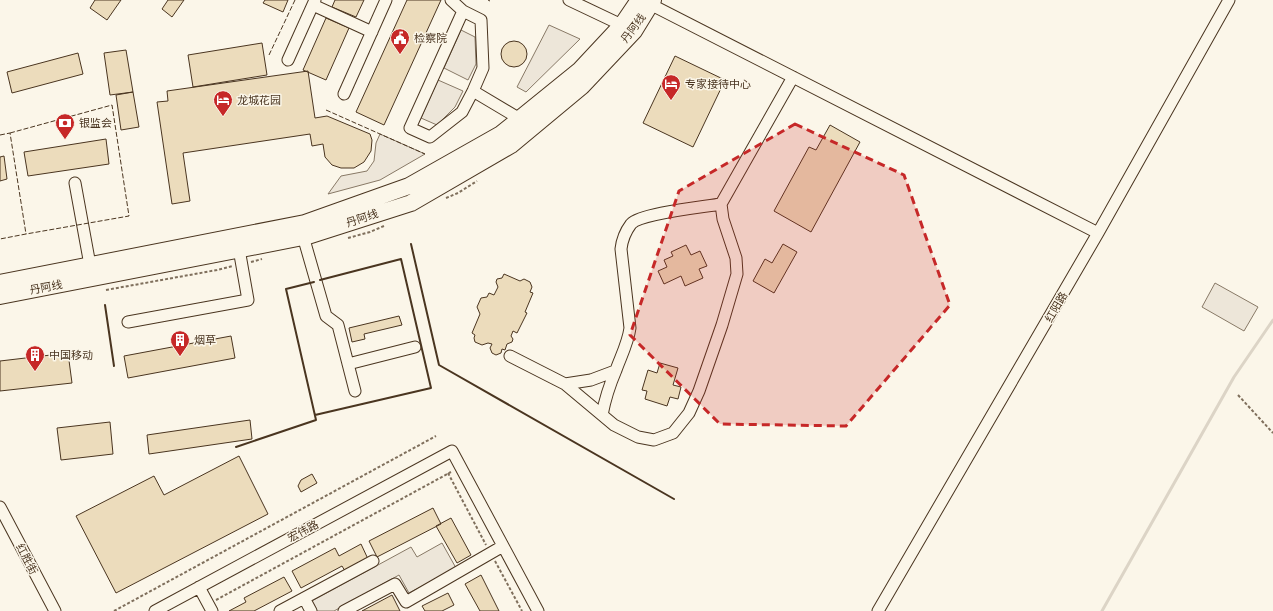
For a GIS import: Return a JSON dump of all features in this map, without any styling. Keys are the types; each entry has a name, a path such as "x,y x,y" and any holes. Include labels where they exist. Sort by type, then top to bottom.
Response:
{"highway":[{"name":"丹阿线","path":"0,296 303,236 411,203 511,145 582,86 628,28 646,1"},
{"name":"丹阿线","path":"0,283 306,223 409,186 501,134 580,70 628,28"}],"street":[{"path":"344,94 386,0"},
{"path":"451,0 463,11 481,20 483,68 462,112 430,137 410,128 463,11"},
{"path":"569,0 628,28"},
{"name":"红阳路","path":"878,611 1098,233 1230,0"},
{"path":"646,1 1098,233"},
{"path":"288,60 314,2 372,32"},
{"path":"510,356 565,384 614,425 638,437 654,440 673,433 689,413 699,391 722,325 737,274 736,258 723,219 721,204 793,77"},
{"path":"473,90 520,119"},
{"path":"76,183 90,265"},
{"path":"602,415 605,399 629,338 630,328 621,250 623,238 632,223 646,216 721,204"},
{"path":"303,236 326,316 338,325 355,390"},
{"path":"128,322 248,300 239,249"},
{"path":"348,364 415,347"},
{"path":"565,384 591,380 615,371"},
{"name":"宏伟路","path":"155,611 452,451 460,467"},
{"path":"460,467 538,611"},
{"name":"红胜街","path":"0,507 55,611"},
{"path":"344,611 395,584 406,602 503,546"},
{"path":"280,611 374,562"},
{"path":"199,587 210,608"},
{"path":"304,598 311,611"}],"path":[{"path":"1238,395 1273,433"},
{"path":"114,611 436,436"},
{"path":"210,608 460,467"},
{"path":"448,474 522,611"}],"highlighted area":[{"path":"795,124 904,175 950,305 846,426 720,424 630,335 679,191"}],"shaded area":[{"path":"549,25 580,39 526,92 517,87"},
{"path":"461,30 475,37 476,64 468,80 444,68"},
{"path":"438,80 463,91 455,107 437,125 421,118"},
{"path":"380,134 425,154 380,180 328,194 341,176 367,171 374,161 376,143"},
{"path":"1215,283 1258,307 1244,331 1202,307"},
{"path":"442,543 456,568 409,593 399,575 334,611 315,611 310,602 411,547 417,557"}],"building":[{"path":"95,0 121,0 107,20 90,8"},
{"path":"168,0 184,0 172,17 162,9"},
{"path":"265,0 288,0 283,12 263,3"},
{"path":"335,0 364,0 356,17 332,7"},
{"path":"407,0 441,0 384,125 356,112"},
{"path":"326,18 349,28 326,80 303,70"},
{"path":"514,41 523,45 527,54 523,63 514,67 505,63 501,54 505,45"},
{"path":"262,43 267,75 193,87 188,55"},
{"path":"126,50 133,92 110,95 104,53"},
{"path":"78,53 83,74 12,93 7,72"},
{"path":"675,56 725,80 693,147 643,123"},
{"path":"308,71 315,118 327,116 370,134 372,140 371,151 364,162 354,168 341,168 332,165 325,157 323,144 312,146 310,134 183,153 190,201 172,204 157,102 168,101 167,91"},
{"path":"133,92 139,127 121,130 116,95"},
{"path":"830,125 860,142 811,232 774,211 809,147 816,150"},
{"path":"106,139 109,164 28,176 24,152"},
{"path":"4,156 7,179 0,181 0,157"},
{"path":"783,244 797,252 774,293 753,281 765,259 772,263"},
{"path":"686,245 691,255 700,251 707,266 699,269 703,278 685,286 681,276 664,284 658,271 667,267 664,260 673,256 671,252"},
{"path":"504,274 520,281 524,279 530,282 532,287 530,292 533,293 525,312 527,313 517,333 513,331 511,336 513,339 512,342 507,344 505,350 502,349 501,353 496,355 492,353 490,348 492,344 488,343 482,345 475,342 475,335 472,333 480,314 477,307 481,298 487,297 489,293 494,295 498,287 496,282 497,279 502,278"},
{"path":"399,316 402,325 364,334 365,339 352,342 349,328"},
{"name":"烟草","path":"231,336 235,358 128,378 124,356"},
{"name":"中国移动","path":"68,353 72,383 0,391 0,361"},
{"path":"660,363 678,368 673,385 681,387 678,399 670,397 667,406 645,399 647,391 642,390 648,370 657,373"},
{"path":"250,420 252,439 149,454 147,435"},
{"path":"110,422 113,454 61,460 57,428"},
{"path":"239,456 268,514 116,593 76,516 154,476 164,495"},
{"path":"312,474 317,483 301,492 298,486 301,480"},
{"path":"433,508 441,524 377,557 369,541"},
{"path":"451,518 471,555 457,563 436,526"},
{"path":"361,544 368,559 345,571 342,566 301,588 292,571 335,548 339,556"},
{"path":"481,575 499,611 480,611 465,584"},
{"path":"284,577 292,591 254,611 229,611 246,602 244,598"},
{"path":"448,593 454,605 442,611 425,611 422,606"},
{"path":"392,595 400,611 362,611"}],"waterway":[{"path":"1102,611 1234,377 1273,320"}],"fence":[{"path":"269,55 295,0"},
{"path":"10,133 112,105 129,216 26,234"},
{"path":"326,110 425,154"},
{"path":"0,135 10,133 26,234 0,239"}],"wall":[{"path":"411,244 439,365 674,499"},
{"path":"315,415 431,388 401,259 320,280"},
{"path":"236,447 316,420 286,289 314,282"},
{"path":"105,305 114,366"}],"place":[{"name":"检察院","path":"400,55"},
{"name":"专家接待中心","path":"671,101"},
{"name":"龙城花园","path":"223,117"},
{"name":"银监会","path":"65,140"},
{"name":"烟草","path":"180,357"},
{"name":"中国移动","path":"35,372"}]}
